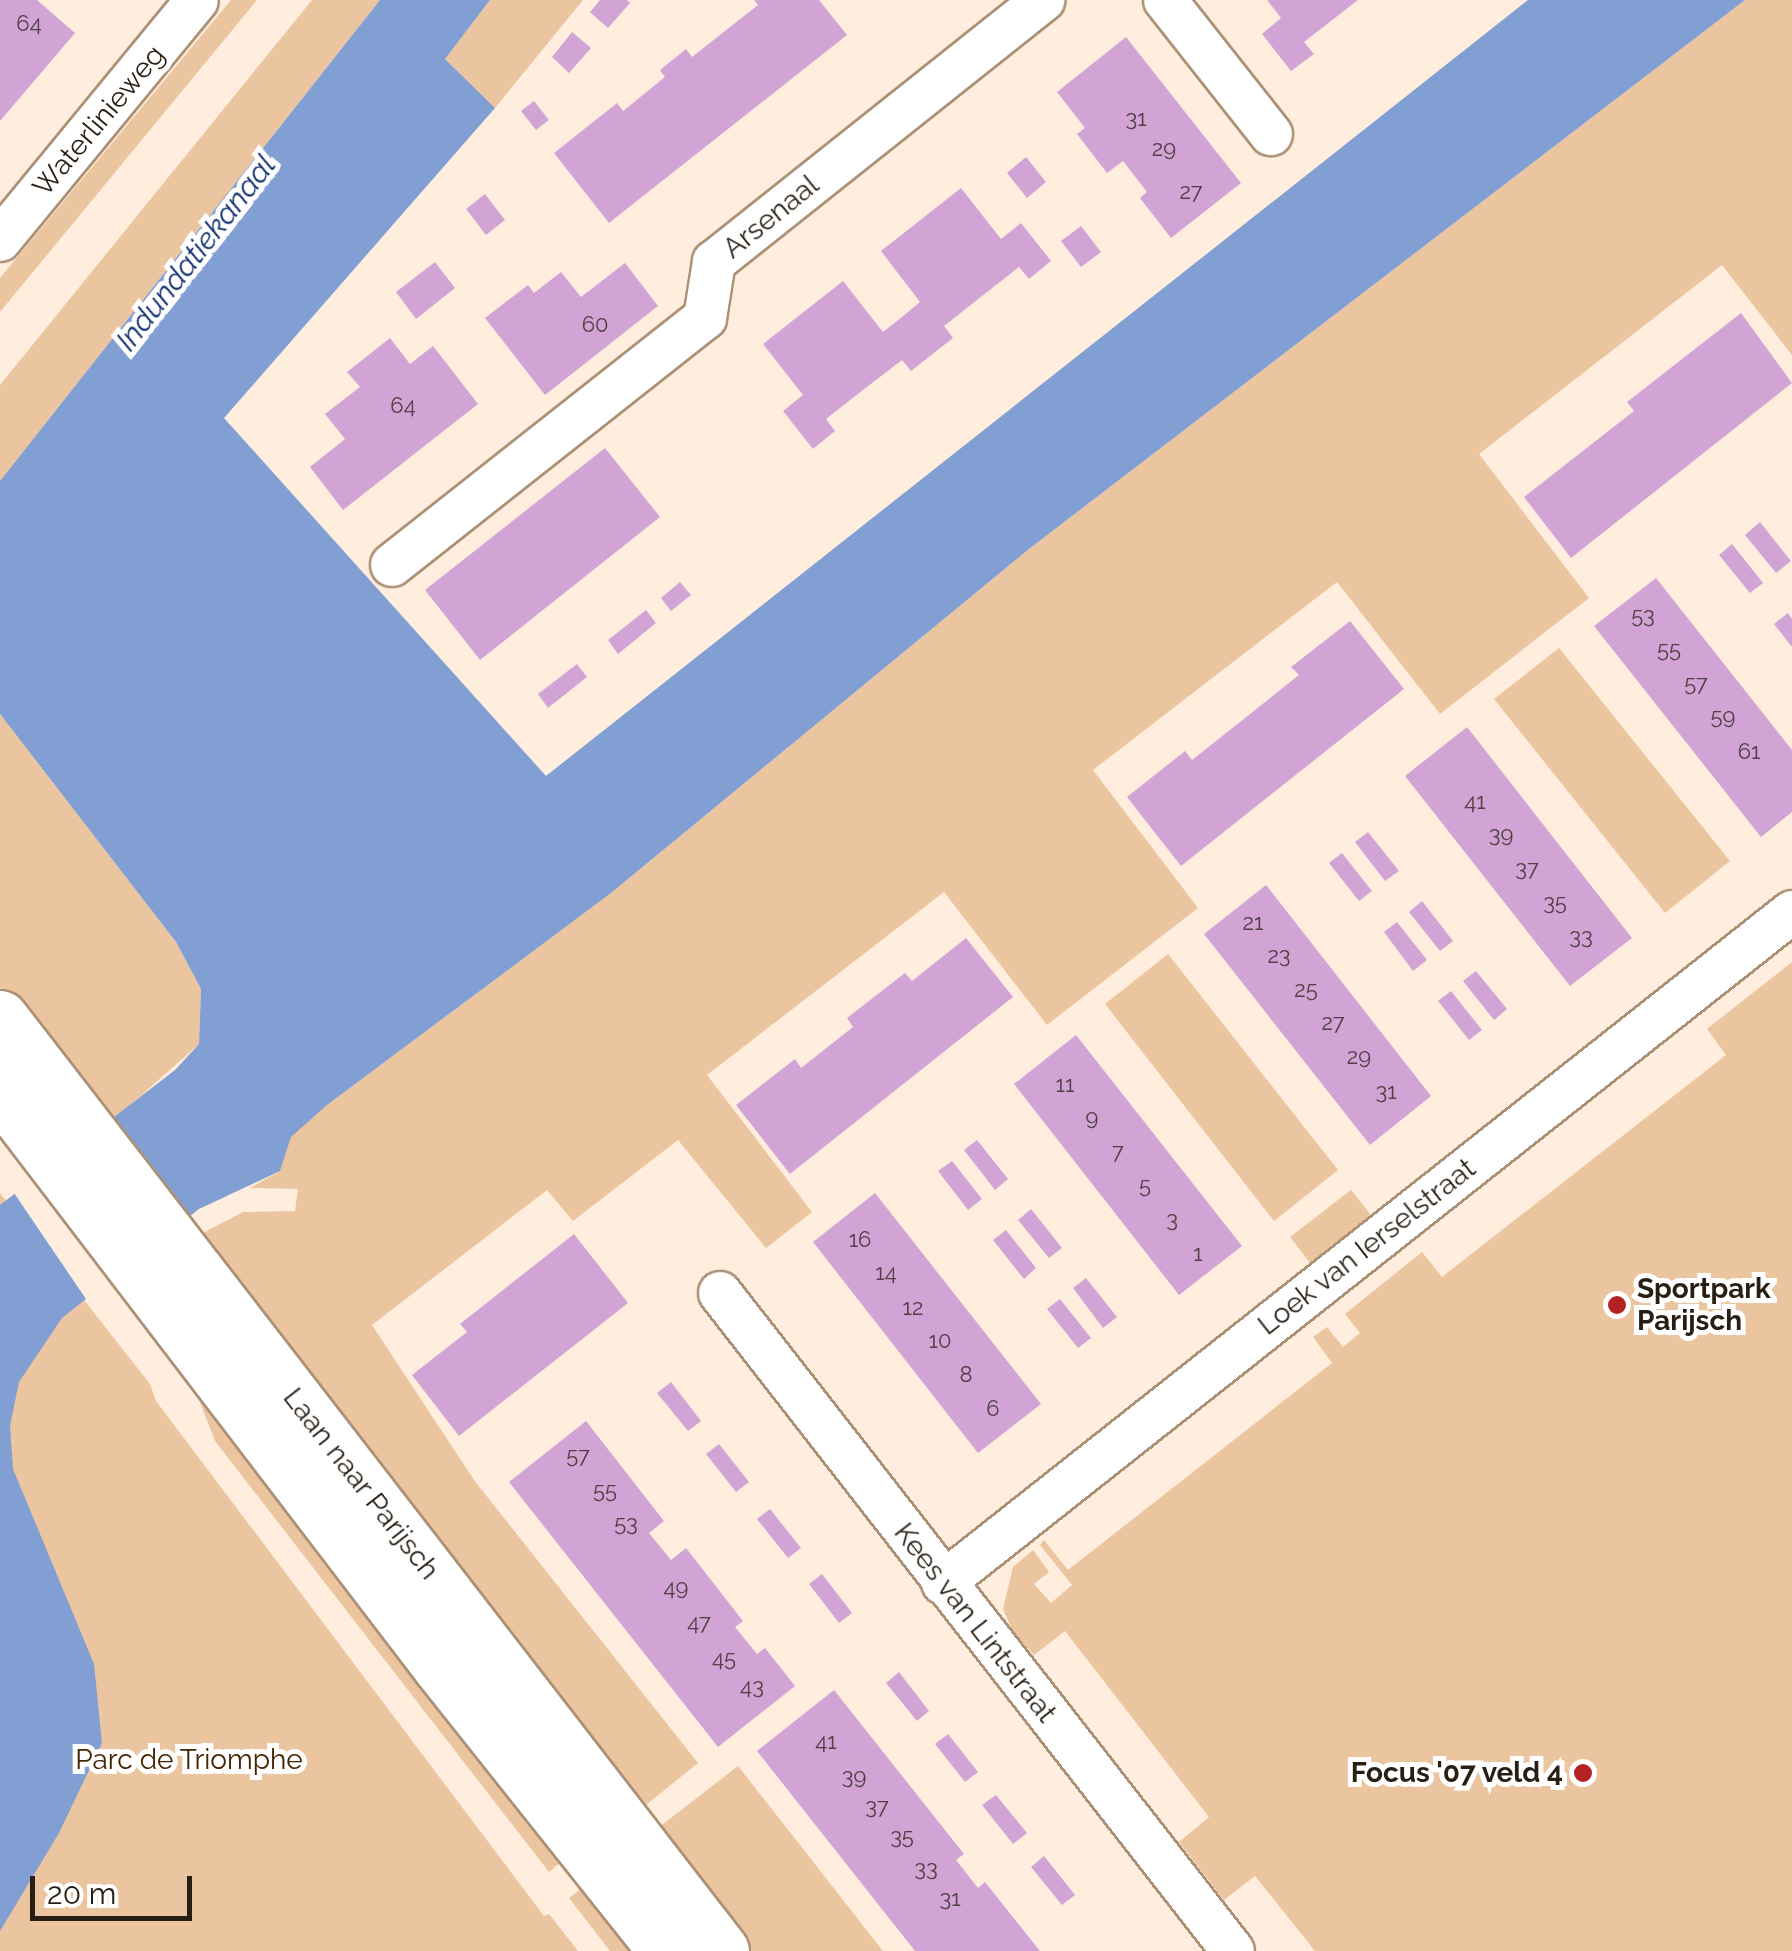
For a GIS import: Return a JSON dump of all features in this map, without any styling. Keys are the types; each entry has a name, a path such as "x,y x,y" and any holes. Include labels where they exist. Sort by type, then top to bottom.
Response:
{"street":[{"name":"Waterlinieweg","path":"0,240 197,0"},
{"name":"Arsenaal","path":"392,565 705,318 714,262 1043,0"},
{"path":"1165,0 1271,134"},
{"name":"Loek van Ierselstraat","path":"943,1583 1792,912"},
{"name":"Laan naar Parijsch","path":"0,1018 54,1125 721,1951"},
{"name":"Laan naar Parijsch","path":"0,1090 54,1125"},
{"name":"Laan naar Parijsch","path":"172,1275 440,1666 667,1951"},
{"name":"Kees van Lintstraat","path":"720,1293 1234,1951"}],"green space":[{"path":"231,0 257,0 0,312 0,278"},
{"path":"312,0 380,0 0,481 0,385"},
{"path":"490,0 583,0 495,108 445,59"},
{"path":"1745,0 1792,0 1792,355 1722,265 1479,454 1589,598 1440,714 1337,582 1093,770 1198,908 1047,1025 944,892 707,1075 812,1212 766,1248 678,1140 573,1221 547,1190 372,1325 474,1480 698,1763 646,1805 641,1800 628,1809 199,1235 243,1212 295,1211 298,1189 250,1188 280,1171 290,1137 327,1105 611,893 1029,549"},
{"path":"1559,648 1730,861 1665,913 1494,699"},
{"path":"0,714 176,942 201,989 199,1044 108,1125 0,993"},
{"path":"1168,954 1338,1170 1274,1221 1105,1004"},
{"name":"Sportpark Parijsch","path":"1792,962 1792,1951 1315,1951 1255,1876 1224,1900 1179,1842 1209,1817 1065,1631 1034,1655 1013,1632 1003,1609 1013,1567 1033,1550 1049,1572 1034,1584 1051,1603 1072,1585 1040,1545 1044,1540 1068,1570 1332,1363 1313,1337 1327,1327 1343,1347 1360,1333 1345,1314 1422,1252 1442,1277 1726,1055 1707,1029"},
{"path":"1351,1190 1371,1215 1310,1263 1290,1237"},
{"name":"Parc de Triomphe","path":"0,1193 150,1384 156,1401 544,1916 549,1914 578,1951 0,1951"},
{"path":"188,1371 573,1852 549,1872 215,1441"},
{"path":"738,1766 883,1951 738,1951 649,1835"},
{"path":"594,1879 649,1951 610,1951 569,1898"}],"water":[{"name":"Indundatiekanaal","path":"380,0 490,0 445,59 495,108 224,418 546,776 1528,0 1745,0 1029,549 611,893 327,1105 291,1137 280,1171 199,1209 62,1318 19,1382 10,1426 13,1469 94,1664 102,1743 59,1833 0,1931 0,1205 175,1070 199,1044 201,989 176,942 0,714 0,481"}],"pier":[{"path":"109,1118 148,1252 88,1302 12,1190"}],"building":[{"path":"0,0 37,0 75,33 0,121"},
{"path":"600,0 630,3 608,28 590,12"},
{"path":"754,0 819,0 847,35 609,223 554,153 617,103 623,111 665,77 660,70 686,49 692,57 758,5"},
{"path":"1267,0 1358,0 1304,42 1314,54 1291,71 1262,34 1281,18"},
{"path":"572,32 591,48 569,73 552,57"},
{"path":"1126,37 1241,183 1171,238 1140,198 1147,192 1123,161 1107,173 1077,134 1085,128 1057,92"},
{"path":"534,101 549,120 536,130 521,111"},
{"path":"1026,157 1046,182 1027,198 1007,173"},
{"path":"961,188 1001,239 1021,223 1051,261 1029,279 1019,267 944,326 953,338 911,371 902,360 826,419 835,431 813,449 783,411 803,395 763,344 843,281 883,332 920,302 881,251"},
{"path":"485,194 505,220 486,235 466,209"},
{"path":"1081,226 1101,252 1081,267 1061,241"},
{"path":"435,262 455,288 416,319 396,292"},
{"path":"625,263 658,306 545,395 485,318 528,285 534,293 561,272 581,297"},
{"path":"1741,313 1792,383 1571,558 1524,497 1634,411 1627,402"},
{"path":"390,338 410,364 433,346 478,404 343,510 310,467 345,439 325,414 360,387 347,372"},
{"path":"605,448 660,517 480,660 425,590"},
{"path":"1760,522 1791,561 1776,573 1745,535"},
{"path":"1732,544 1763,583 1750,593 1719,555"},
{"path":"1656,578 1792,750 1792,812 1761,837 1594,626"},
{"path":"680,582 691,595 671,611 661,598"},
{"path":"646,610 656,623 618,654 608,640"},
{"path":"1788,613 1792,619 1792,647 1774,624"},
{"path":"1350,621 1404,689 1181,866 1127,797 1185,751 1192,760 1299,675 1291,667"},
{"path":"577,664 587,677 548,708 538,694"},
{"path":"1467,727 1632,938 1570,986 1405,776"},
{"path":"1368,832 1399,871 1385,881 1355,842"},
{"path":"1342,853 1372,891 1359,901 1329,863"},
{"path":"1266,885 1431,1096 1370,1145 1204,934"},
{"path":"1422,901 1453,941 1440,951 1409,912"},
{"path":"1397,922 1427,960 1413,971 1384,932"},
{"path":"966,938 1013,997 790,1174 736,1105 795,1059 801,1068 853,1027 847,1018 905,973 912,981"},
{"path":"1476,971 1507,1009 1494,1020 1463,981"},
{"path":"1451,991 1482,1030 1469,1040 1438,1001"},
{"path":"1076,1035 1242,1246 1179,1295 1014,1084"},
{"path":"977,1140 1008,1179 995,1190 964,1150"},
{"path":"952,1161 982,1199 968,1210 938,1171"},
{"path":"875,1193 1041,1404 978,1453 813,1242"},
{"path":"1031,1209 1062,1248 1049,1258 1018,1220"},
{"path":"1006,1230 1036,1268 1024,1279 993,1240"},
{"path":"574,1234 628,1303 459,1436 412,1375 467,1332 460,1324"},
{"path":"1086,1278 1117,1317 1103,1328 1073,1288"},
{"path":"1060,1299 1091,1338 1078,1348 1047,1309"},
{"path":"671,1382 701,1421 688,1431 657,1393"},
{"path":"586,1421 664,1521 649,1533 671,1560 686,1548 743,1621 735,1627 757,1654 765,1648 795,1686 718,1747 509,1482"},
{"path":"719,1444 749,1482 736,1492 706,1454"},
{"path":"770,1509 801,1548 788,1558 757,1519"},
{"path":"822,1574 852,1613 839,1623 809,1584"},
{"path":"899,1672 929,1711 917,1721 886,1683"},
{"path":"834,1690 964,1854 956,1860 978,1888 985,1882 1040,1951 915,1951 757,1751"},
{"path":"948,1734 978,1772 965,1782 935,1744"},
{"path":"996,1795 1027,1833 1013,1844 982,1805"},
{"path":"1044,1856 1075,1895 1062,1905 1031,1867"}],"place":[{"name":"Sportpark Parijsch","path":"1617,1305"},
{"name":"Focus '07 veld 4","path":"1583,1773"}]}
